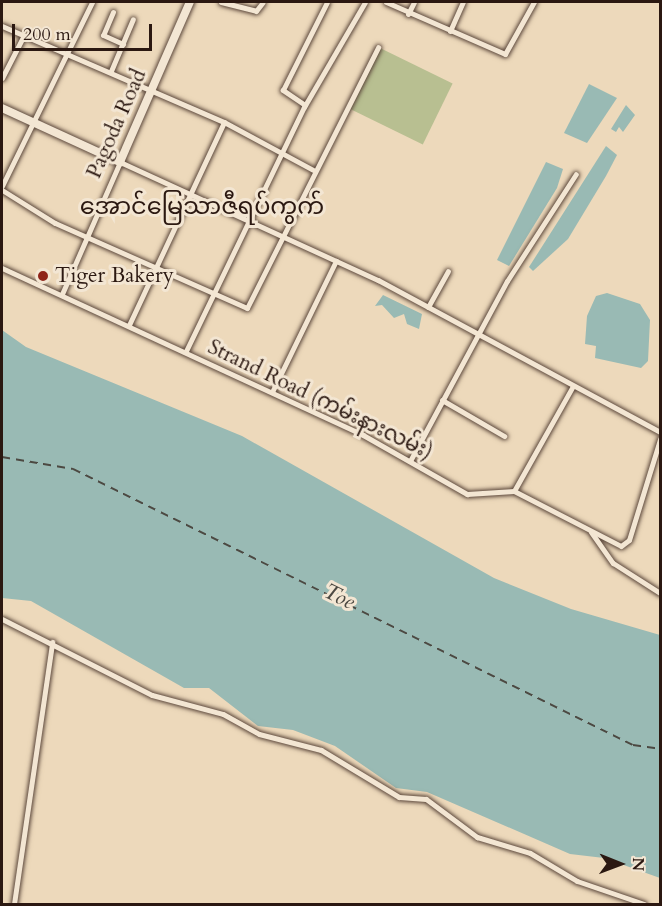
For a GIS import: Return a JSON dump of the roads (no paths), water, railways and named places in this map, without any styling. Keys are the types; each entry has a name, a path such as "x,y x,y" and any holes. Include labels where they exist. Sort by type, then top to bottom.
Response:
{"main road":[{"name":"Pagoda Road","path":"120,162 190,2"},
{"path":"2,108 120,162"}],"street":[{"path":"92,2 2,188 87,238 211,296 247,308 313,170 378,47"},
{"path":"221,2 256,10 263,2"},
{"path":"305,105 283,90 327,2"},
{"path":"186,351 247,220 305,105 365,2"},
{"path":"386,2 408,14 506,54 534,2"},
{"path":"408,14 414,2"},
{"path":"450,31 463,2"},
{"path":"113,12 103,35 123,44"},
{"path":"111,71 134,20"},
{"path":"2,26 111,71 224,122 313,170"},
{"path":"2,78 24,35"},
{"path":"129,325 224,122"},
{"path":"120,162 336,261 428,307 660,432"},
{"name":"Pagoda Road","path":"62,294 120,162"},
{"path":"410,461 477,333 576,174"},
{"path":"272,392 336,261"},
{"name":"Strand Road (ကမ်းနားလမ်း)","path":"2,268 272,392 410,461 467,494 514,491"},
{"path":"428,307 448,271"},
{"path":"573,386 514,491 624,546 660,439"},
{"path":"442,400 504,436"},
{"path":"590,531 614,563 660,593"},
{"path":"2,619 52,642 152,695 223,714 253,731 321,750 399,797 426,799 477,837 530,853 577,881 644,904"},
{"path":"14,904 52,642"}],"water":[{"path":"589,84 617,98 587,143 564,133"},
{"path":"626,105 635,115 623,132 619,127 616,132 611,129"},
{"path":"606,146 617,155 606,176 568,239 533,271 529,267"},
{"path":"546,162 563,169 557,188 509,266 497,260"},
{"path":"607,293 640,304 650,320 648,361 641,368 595,358 596,346 585,344 587,316 596,296"},
{"path":"383,295 422,314 419,329 407,324 404,314 394,318 382,305 375,306"},
{"name":"Toe","path":"2,330 26,347 242,436 494,578 571,609 660,635 660,878 604,858 570,854 427,792 396,788 335,746 293,730 258,726 209,688 184,688 31,601 2,598"}],"place":[{"name":"Tiger Bakery","path":"43,276"}],"district":[{"name":"အောင်မြေသာဇီရပ်ကွက်","path":"202,207"}]}
